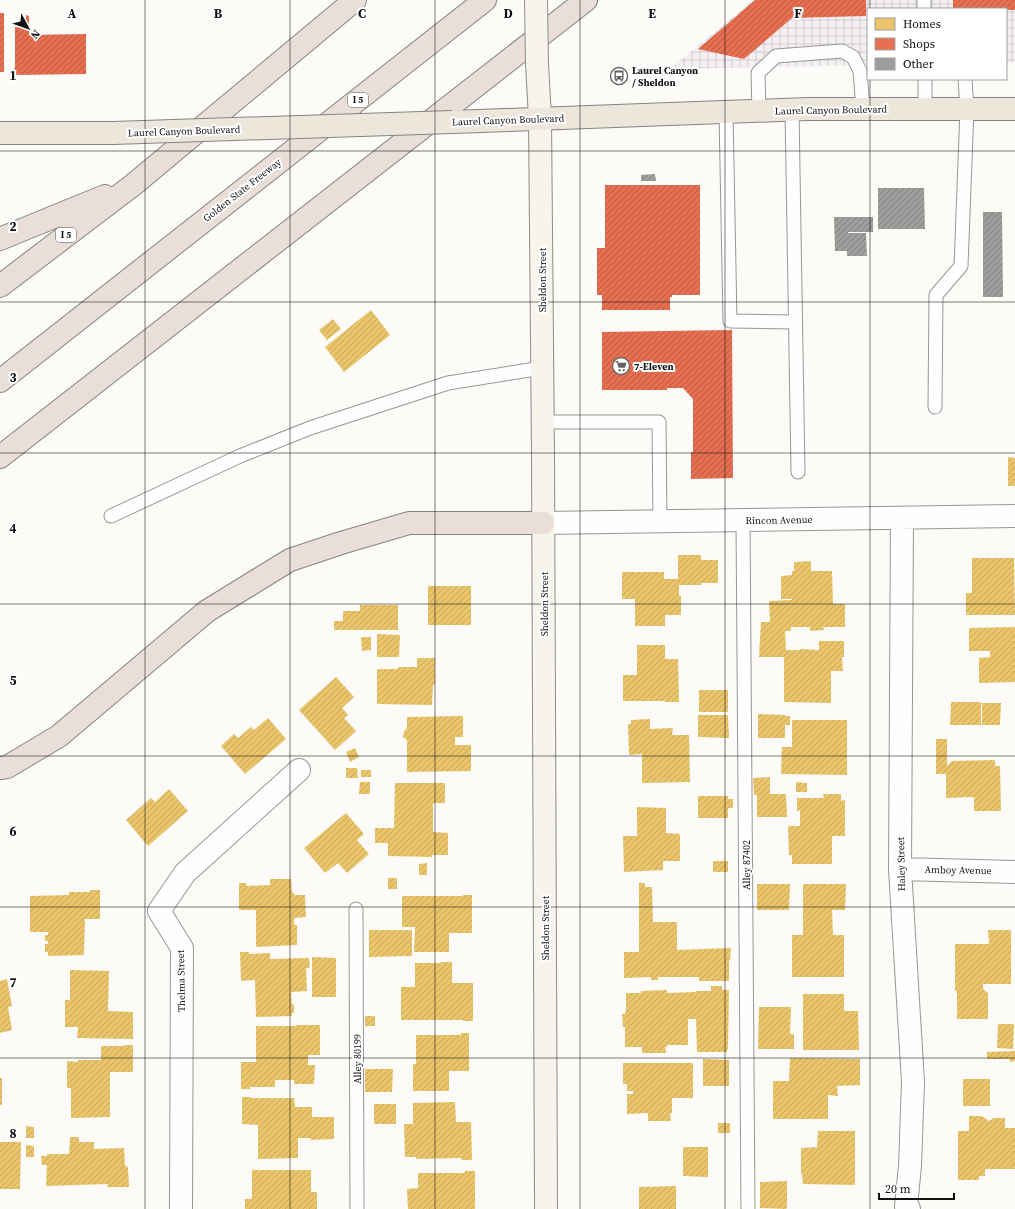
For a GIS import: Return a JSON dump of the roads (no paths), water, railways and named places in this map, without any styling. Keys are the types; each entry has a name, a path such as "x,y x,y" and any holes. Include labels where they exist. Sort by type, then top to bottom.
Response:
{"highway":[{"name":"I 5","path":"0,286 132,185 355,0"},
{"name":"Golden State Freeway","path":"0,381 485,0"},
{"path":"2,457 586,0"},
{"path":"0,239 132,185"},
{"path":"0,768 7,767 59,736 207,611 290,560 409,523 543,523"}],"main road":[{"name":"Sheldon Street","path":"536,0 540,118 543,422 546,1209"},
{"name":"Laurel Canyon Boulevard","path":"0,133 112,133 792,109 1015,109"}],"street":[{"name":"Rincon Avenue","path":"543,523 1015,516"},
{"name":"Haley Street","path":"902,518 900,869 913,1082 910,1166 906,1206 909,1209"},
{"name":"Thelma Street","path":"181,1209 182,948 159,911 185,873 299,770"},
{"name":"Amboy Avenue","path":"900,869 1015,872"}],"lane":[{"path":"759,111 758,73 776,56 842,51 853,57 860,72 863,108"},
{"path":"925,80 925,109"},
{"path":"935,407 936,295 961,266 967,108 965,80"},
{"path":"792,109 798,472"},
{"path":"726,112 730,321 795,322"},
{"path":"111,516 240,456 310,428 448,382 542,368"},
{"path":"543,422 659,422 660,522"},
{"name":"Alley 87402","path":"743,520 748,1209"},
{"name":"Alley 80199","path":"356,909 357,1209"}],"place":[{"name":"Laurel Canyon / Sheldon","path":"619,76"},
{"name":"7-Eleven","path":"621,366"}]}
